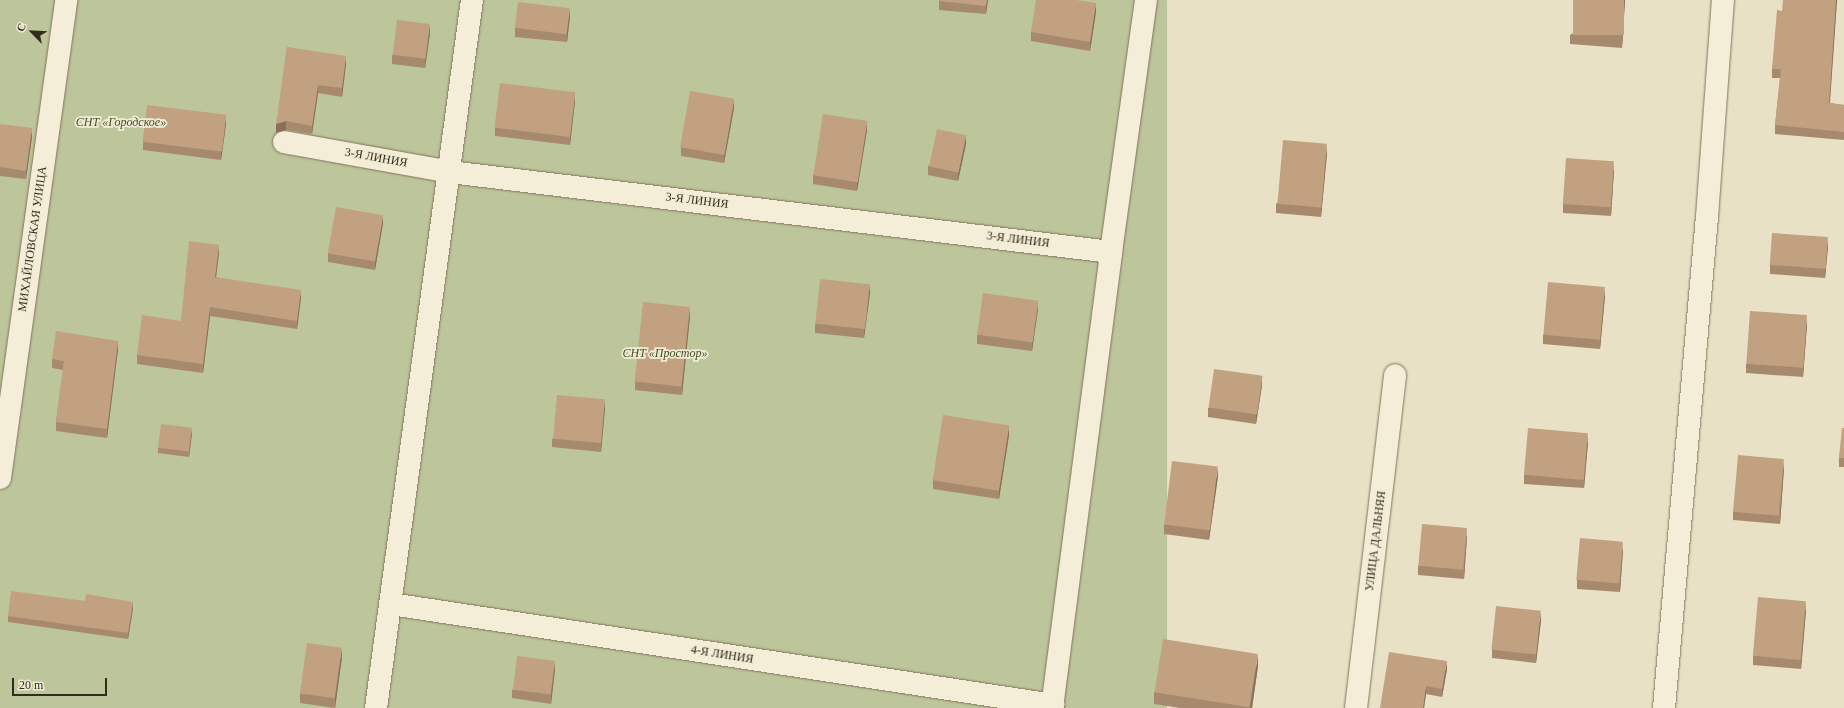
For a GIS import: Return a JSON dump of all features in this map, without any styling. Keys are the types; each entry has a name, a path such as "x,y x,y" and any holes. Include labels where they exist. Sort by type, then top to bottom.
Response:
{"street":[{"name":"МИХАЙЛОВСКАЯ УЛИЦА","path":"0,478 9,338 66,0"},
{"path":"376,708 450,172 472,0"},
{"path":"1053,706 1111,252 1146,0"},
{"path":"1664,708 1707,217 1723,0"},
{"name":"3-Я ЛИНИЯ","path":"284,142 450,172 1111,252"},
{"name":"УЛИЦА ДАЛЬНЯЯ","path":"1356,708 1395,375"},
{"name":"4-Я ЛИНИЯ","path":"391,604 1053,706"}],"green space":[{"name":"СНТ «Простор»","path":"0,0 1167,0 1167,708 0,708"}],"building":[{"path":"939,0 987,0 986,6"},
{"path":"1036,0 1076,0 1096,3 1090,42 1031,32"},
{"path":"1573,0 1624,0 1624,35 1573,35"},
{"path":"1783,0 1836,0 1829,103 1844,105 1844,132 1775,125 1781,69 1772,69 1777,10 1782,11"},
{"path":"518,2 570,8 566,34 515,28"},
{"path":"397,20 430,24 425,59 393,55"},
{"path":"287,47 346,56 342,88 318,85 312,126 286,121 276,124"},
{"path":"500,83 575,92 570,137 495,128"},
{"path":"690,91 734,99 724,155 680,147"},
{"path":"147,105 226,115 222,151 142,142"},
{"path":"823,114 867,121 858,182 813,175"},
{"path":"0,124 32,128 26,171 0,167"},
{"path":"937,129 966,135 958,172 929,166"},
{"path":"1283,140 1327,144 1321,208 1277,204"},
{"path":"1566,158 1614,161 1611,207 1563,204"},
{"path":"336,207 383,215 375,262 328,253"},
{"path":"1772,233 1828,237 1826,269 1770,265"},
{"path":"189,241 219,245 215,277 301,290 297,321 210,307 203,364 137,355 142,315 181,321"},
{"path":"820,279 870,284 865,329 815,324"},
{"path":"1548,282 1605,287 1600,340 1543,335"},
{"path":"983,293 1038,301 1033,342 977,335"},
{"path":"643,302 690,307 681,386 635,382"},
{"path":"1750,311 1807,315 1803,368 1746,364"},
{"path":"56,331 118,341 107,429 56,422 64,361 52,359"},
{"path":"1214,369 1263,376 1257,414 1209,408"},
{"path":"557,395 605,399 601,443 553,439"},
{"path":"943,415 1009,425 999,491 933,480"},
{"path":"161,424 192,428 189,452 158,448"},
{"path":"1528,428 1588,433 1584,480 1524,475"},
{"path":"1842,428 1844,428 1844,458 1839,458"},
{"path":"1738,455 1784,459 1779,516 1733,512"},
{"path":"1172,461 1218,467 1210,530 1164,525"},
{"path":"1422,524 1467,528 1463,570 1418,566"},
{"path":"1580,538 1623,542 1619,584 1576,580"},
{"path":"11,591 85,601 86,594 133,602 128,633 8,616"},
{"path":"1758,597 1806,601 1801,660 1753,656"},
{"path":"1496,606 1541,611 1536,654 1491,650"},
{"path":"1163,639 1258,654 1249,707 1155,692"},
{"path":"307,643 342,648 335,698 300,694"},
{"path":"1389,652 1447,661 1442,689 1426,686 1423,708 1380,708"},
{"path":"517,656 555,661 551,694 513,690"}],"park label":[{"name":"СНТ «Городское»","path":"121,123"}]}
